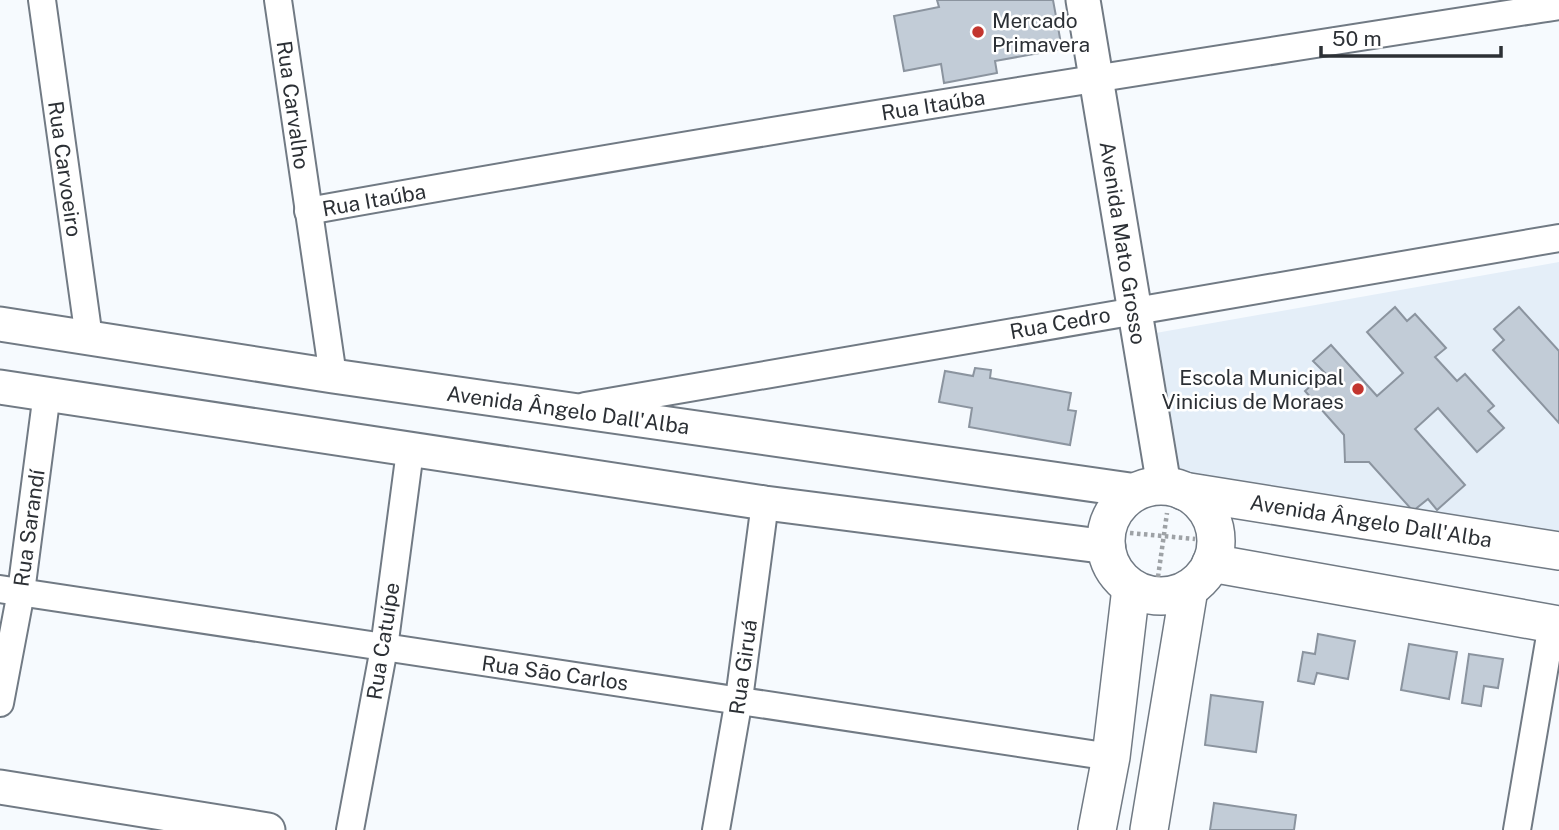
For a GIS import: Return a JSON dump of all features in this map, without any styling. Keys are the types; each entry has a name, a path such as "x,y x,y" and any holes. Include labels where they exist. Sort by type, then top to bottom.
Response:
{"main road":[{"path":"1097,830 1111,757 1172,581 1216,541 1213,525 1201,505 1164,489 1112,515 1106,531 1114,572 1172,581 1556,625"},
{"name":"Avenida Ângelo Dall'Alba","path":"1164,489 1559,551"},
{"path":"1149,830 1172,581"}],"street":[{"name":"Rua Carvoeiro","path":"41,0 89,338"},
{"name":"Rua Carvalho","path":"278,0 333,376"},
{"name":"Avenida Mato Grosso","path":"1083,0 1164,489"},
{"name":"Rua Itaúba","path":"309,211 1096,79 1559,6"},
{"name":"Rua Cedro","path":"562,410 1559,238"},
{"name":"Avenida Ângelo Dall'Alba","path":"0,324 562,410 1164,489"},
{"path":"0,387 765,503 1108,547"},
{"name":"Rua Sarandí","path":"0,703 10,590 47,393"},
{"name":"Rua Catuípe","path":"350,830 384,648 410,451"},
{"name":"Rua Giruá","path":"716,830 739,699 765,503"},
{"name":"Rua São Carlos","path":"10,590 1111,757"},
{"path":"1517,830 1556,625"},
{"path":"0,787 268,830"}],"path":[{"path":"1164,489 1172,581"}],"shaded area":[{"name":"Escola Municipal Vinicius de Moraes","path":"1559,262 1559,533 1185,482 1173,467 1150,334"}],"building":[{"name":"Mercado Primavera","path":"937,0 1053,0 1062,49 995,61 997,73 944,83 941,64 904,71 894,16 939,7"},
{"path":"1395,307 1407,321 1415,314 1446,348 1435,357 1457,381 1465,374 1494,406 1488,411 1504,428 1477,452 1438,408 1415,429 1465,485 1437,510 1428,499 1413,511 1369,462 1345,462 1344,435 1305,391 1325,373 1313,361 1331,345 1377,396 1403,373 1367,332"},
{"path":"1519,307 1559,351 1559,423 1493,350 1504,340 1494,329"},
{"path":"975,368 991,370 990,378 1071,393 1068,410 1076,411 1070,445 969,427 972,408 939,402 945,371 973,376"},
{"path":"1318,634 1355,641 1348,679 1317,673 1314,684 1298,681 1303,652 1315,654"},
{"path":"1409,644 1457,652 1449,699 1401,690"},
{"path":"1469,654 1503,659 1498,688 1484,686 1481,706 1462,703"},
{"path":"1211,695 1263,702 1256,752 1205,745"},
{"path":"1214,803 1296,815 1294,830 1210,830"}],"place":[{"name":"Mercado Primavera","path":"978,32"},
{"name":"Escola Municipal Vinicius de Moraes","path":"1358,389"}]}
